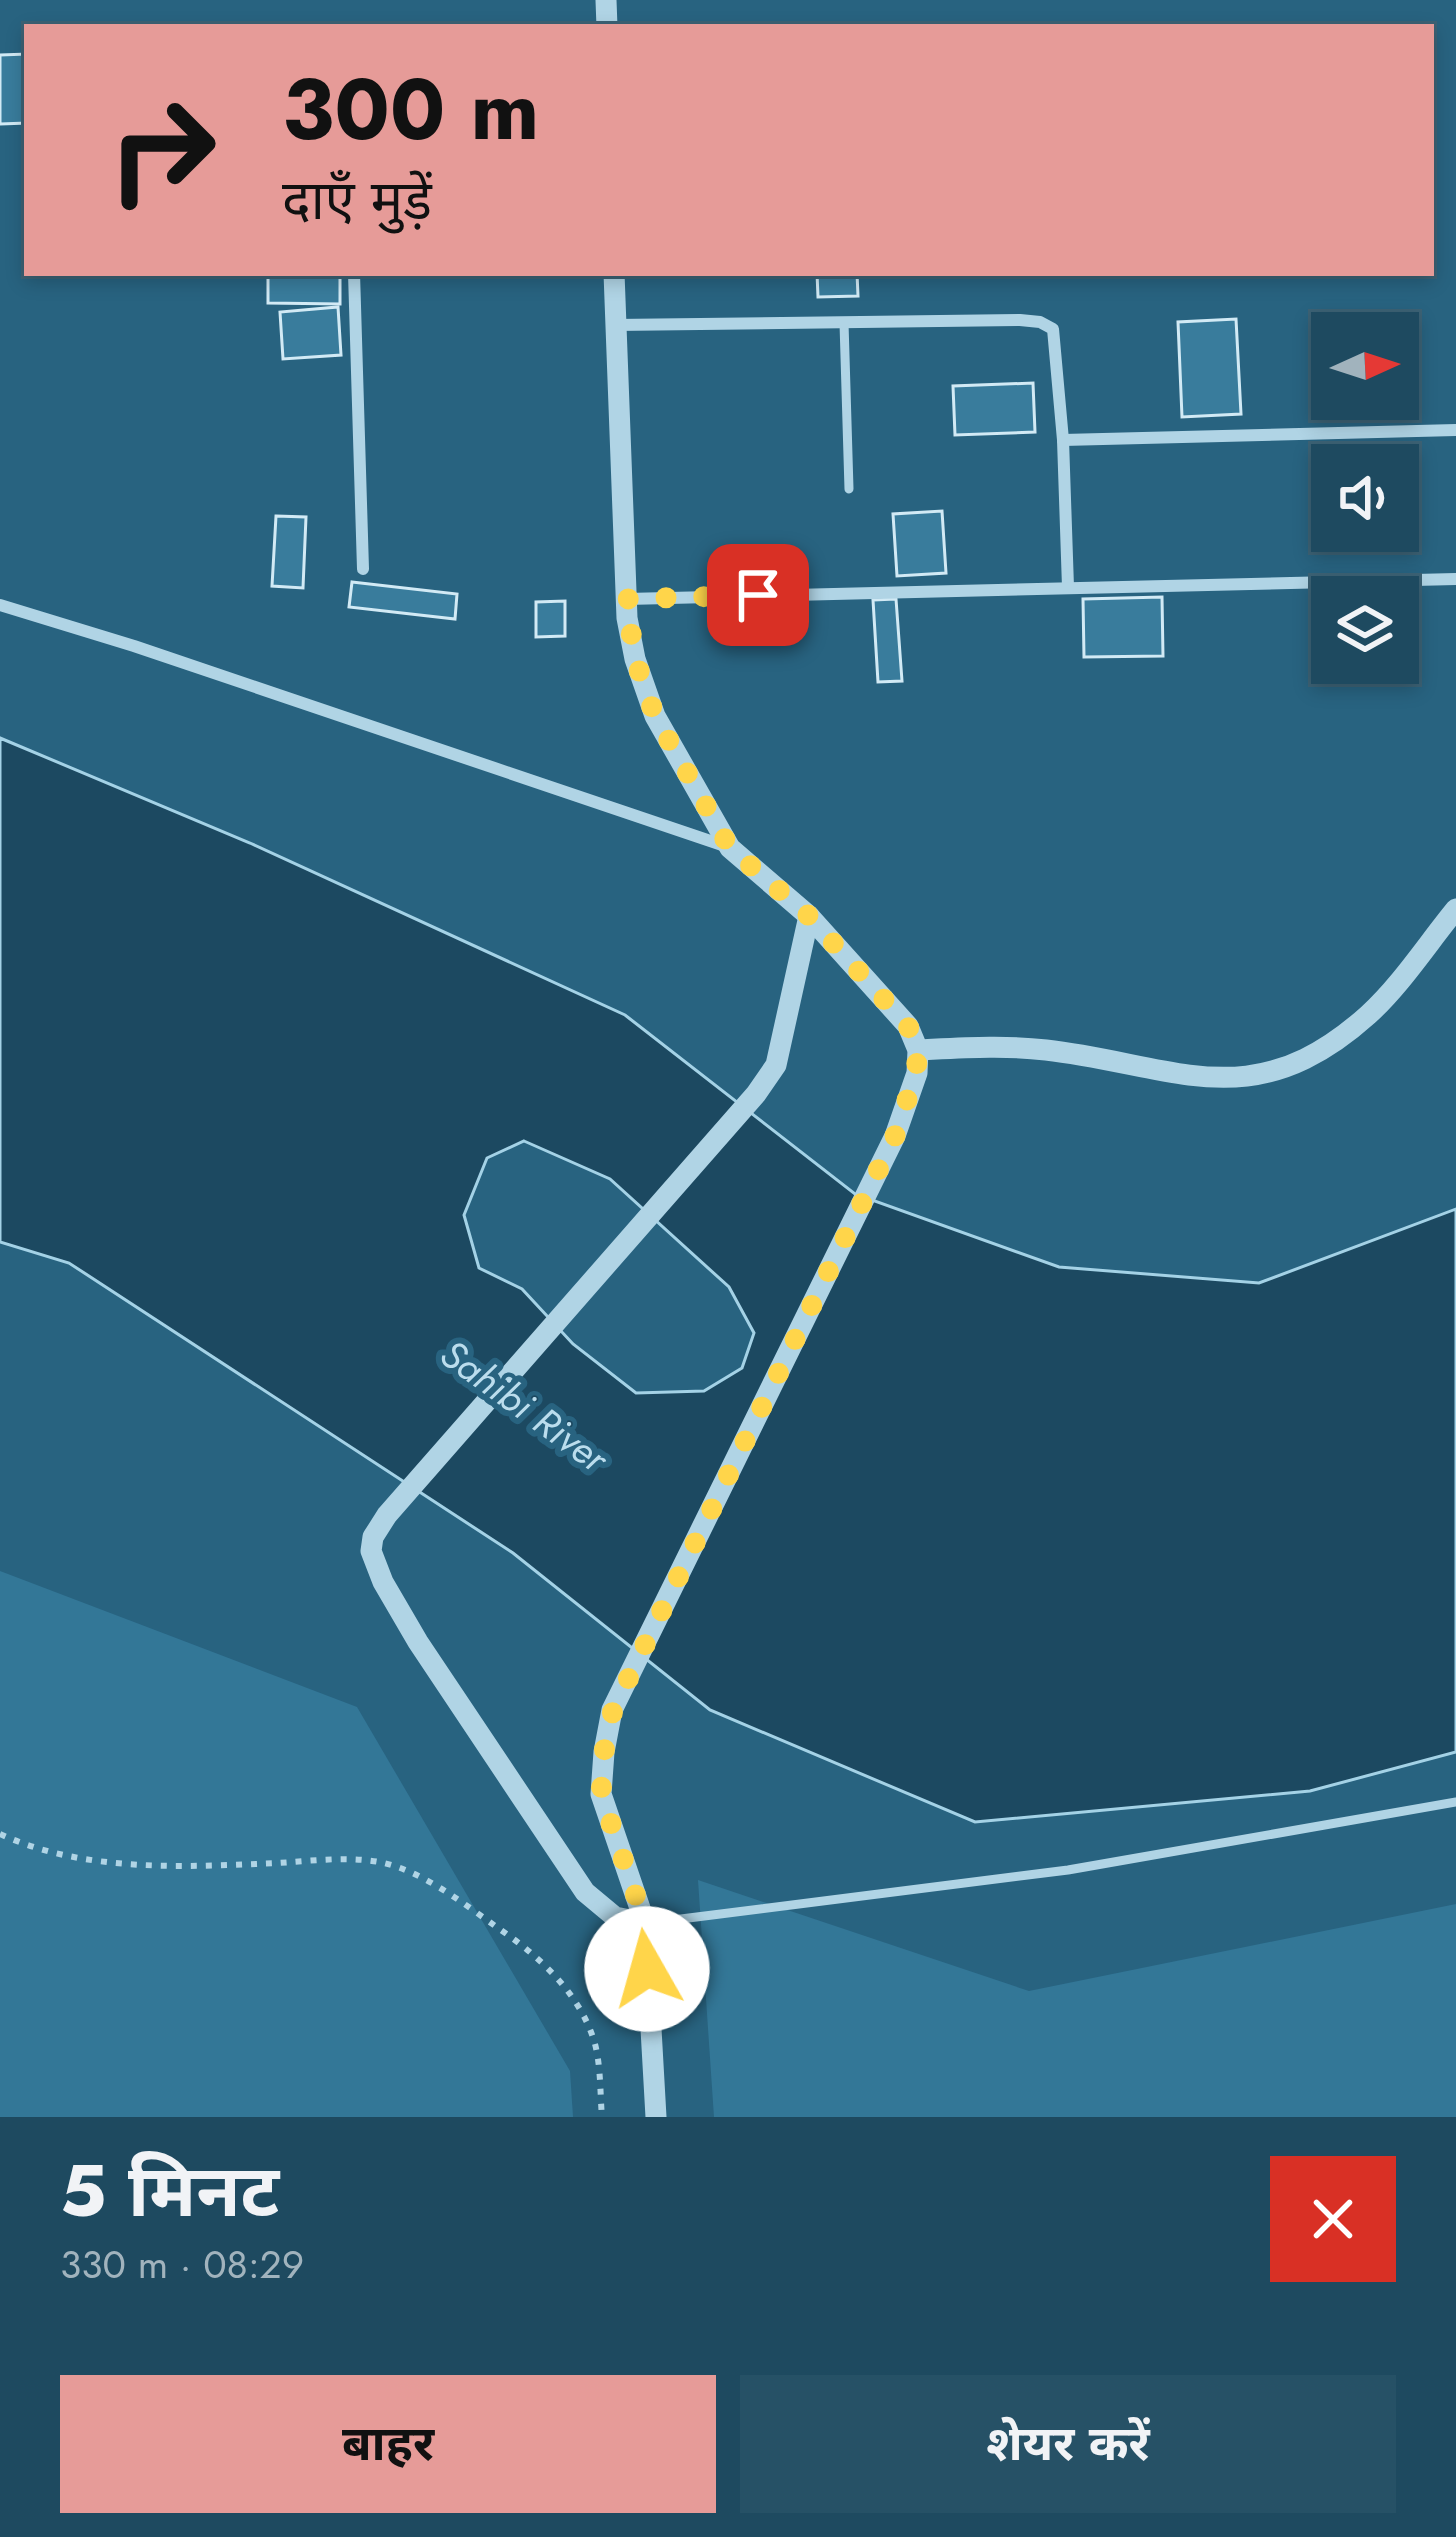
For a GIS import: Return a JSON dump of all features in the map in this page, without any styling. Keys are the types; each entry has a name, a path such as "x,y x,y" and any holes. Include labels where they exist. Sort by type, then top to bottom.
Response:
{"street":[{"path":"354,276 363,568"},
{"path":"614,276 626,599 635,659 655,716 730,848 809,916 894,1006 918,1050 916,1073 895,1136 613,1710 601,1794 645,1923 656,2117"},
{"path":"616,325 1020,320 1053,328 1068,586"},
{"path":"1063,440 1456,430"},
{"path":"626,599 1456,579"},
{"path":"0,605 730,848"},
{"path":"918,1050 1048,1050 1197,1079 1234,1079 1285,1067 1369,1014 1456,909"},
{"path":"645,1923 615,1917 585,1892 418,1642 383,1582 371,1551 373,1538 387,1515 632,1231 757,1094 776,1065 809,916"}],"lane":[{"path":"844,322 849,489"},
{"path":"645,1923 1068,1870 1456,1802"}],"path":[{"path":"0,1834 74,1859 140,1864 339,1860 380,1862 412,1874 525,1947 558,1978 596,2048 602,2117"}],"shaded area":[{"path":"0,1571 357,1707 570,2071 573,2117 0,2117"},
{"path":"698,1880 1029,1991 1456,1904 1456,2117 714,2117"}],"water":[{"name":"Sahibi River","path":"0,738 250,843 625,1015 855,1194 1059,1267 1259,1283 1456,1209 1456,1752 1310,1791 975,1822 710,1710 513,1553 69,1263 0,1242","holes":["524,1141 610,1179 729,1287 754,1333 742,1368 704,1391 636,1393 573,1344 522,1289 479,1268 464,1215 487,1158"]}],"building":[{"path":"24,54 24,123 0,124 0,55"},
{"path":"268,276 340,276 340,304 268,303"},
{"path":"817,276 857,276 858,296 818,297"},
{"path":"338,307 341,355 283,359 280,312"},
{"path":"1236,319 1241,414 1182,417 1178,322"},
{"path":"1033,383 1035,432 955,435 953,386"},
{"path":"942,511 946,573 897,576 893,514"},
{"path":"276,516 306,517 303,588 272,586"},
{"path":"352,582 457,594 455,619 349,607"},
{"path":"1162,597 1163,656 1084,657 1083,599"},
{"path":"896,599 902,681 878,682 873,600"},
{"path":"565,601 565,636 536,637 536,602"}],"route":[{"path":"647,1969 645,1923 601,1794 613,1710 895,1136 916,1073 918,1050 894,1006 809,916 730,848 655,716 635,659 626,599 758,595"}]}
